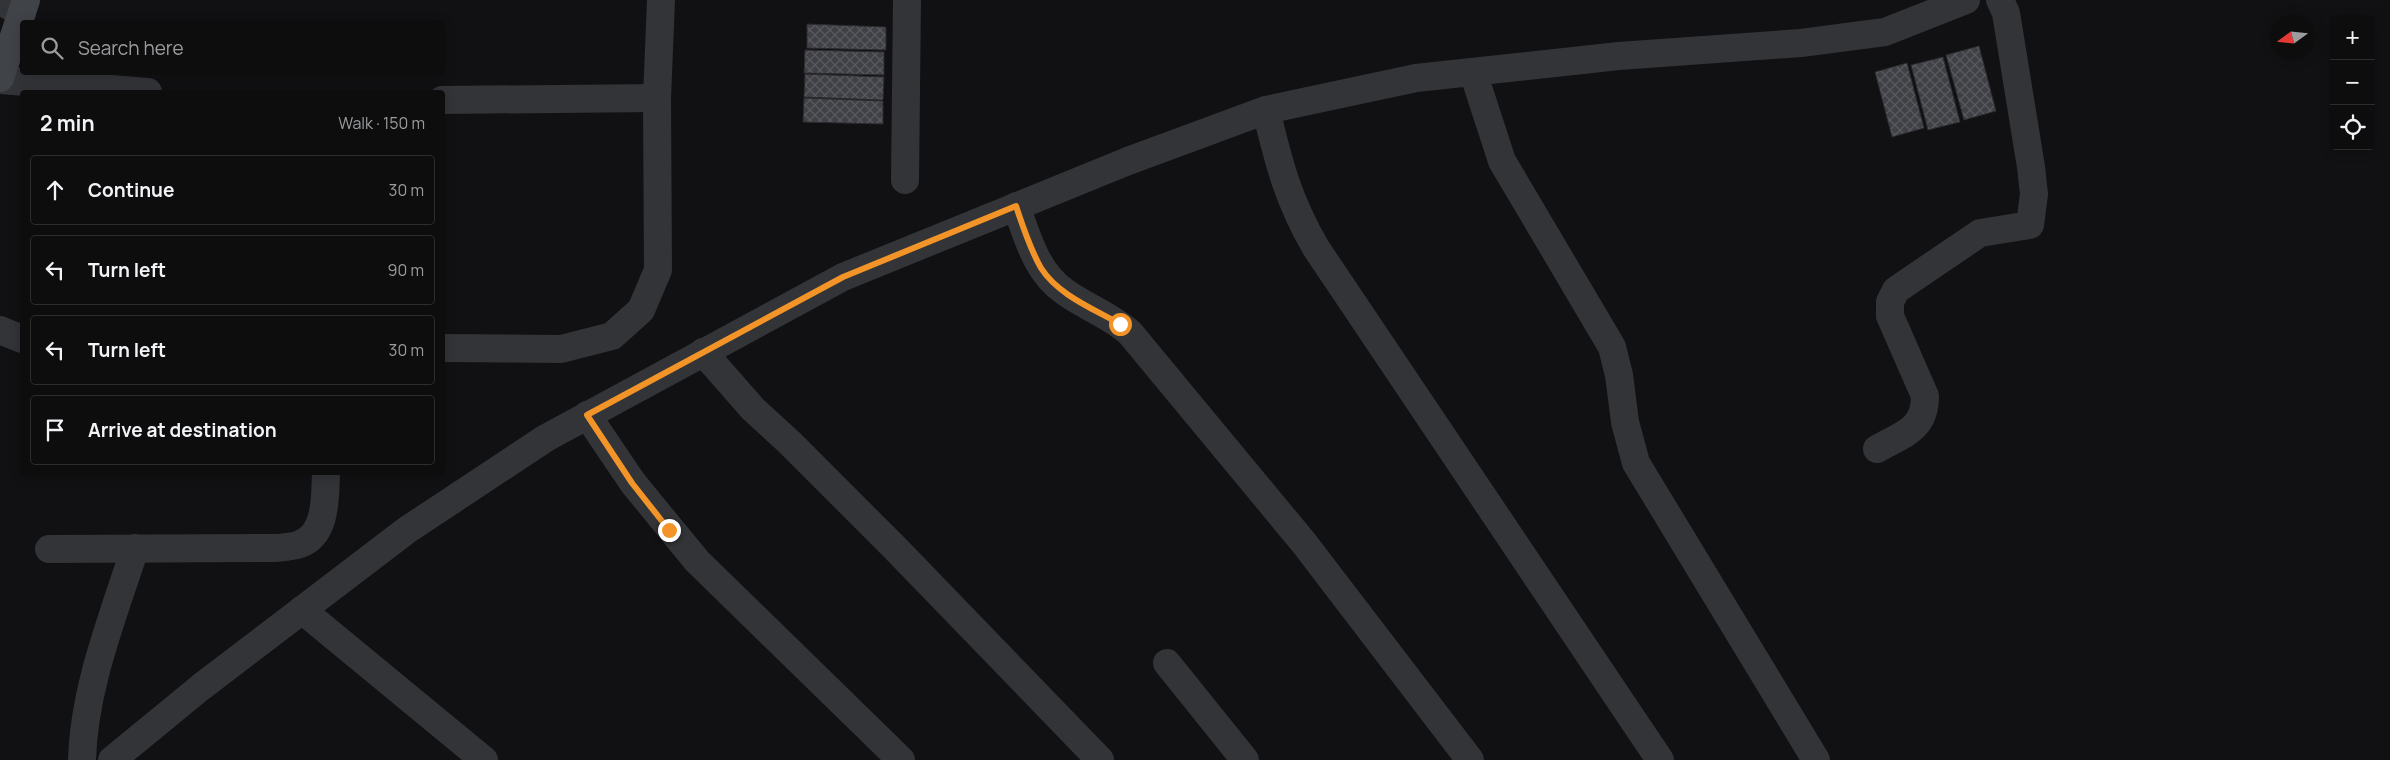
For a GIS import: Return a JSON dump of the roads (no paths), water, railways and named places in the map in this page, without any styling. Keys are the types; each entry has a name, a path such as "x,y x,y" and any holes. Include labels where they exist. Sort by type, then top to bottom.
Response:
{"street":[{"path":"445,348 561,349 612,336 641,310 658,270 657,98 661,0"},
{"path":"905,180 907,0"},
{"path":"112,760 201,687 407,530 546,438 843,277 1016,206 1128,161 1266,110 1416,78 1619,56 1801,43 1885,32 1966,0"},
{"path":"1877,449 1915,427 1923,417 1925,407 1925,396 1890,316 1890,302 1896,290 1980,233 2030,225 2034,194 2031,167 2006,13 2000,0"},
{"path":"16,5 0,79 125,90"},
{"path":"1473,72 1502,161 1612,348 1619,375 1625,422 1636,463 1816,760"},
{"path":"445,100 657,98"},
{"path":"1266,110 1281,173 1291,201 1316,248 1660,760"},
{"path":"1016,206 1042,269 1065,292 1120,324 1130,333 1304,543 1470,760"},
{"path":"0,330 20,338"},
{"path":"703,352 753,409 789,442 874,527 1100,760"},
{"path":"587,415 632,483 686,548 901,760"},
{"path":"49,549 277,548 301,544 319,529 325,499 326,475"},
{"path":"82,760 83,737 91,690 135,548"},
{"path":"302,610 484,760"},
{"path":"1167,663 1245,760"}]}
